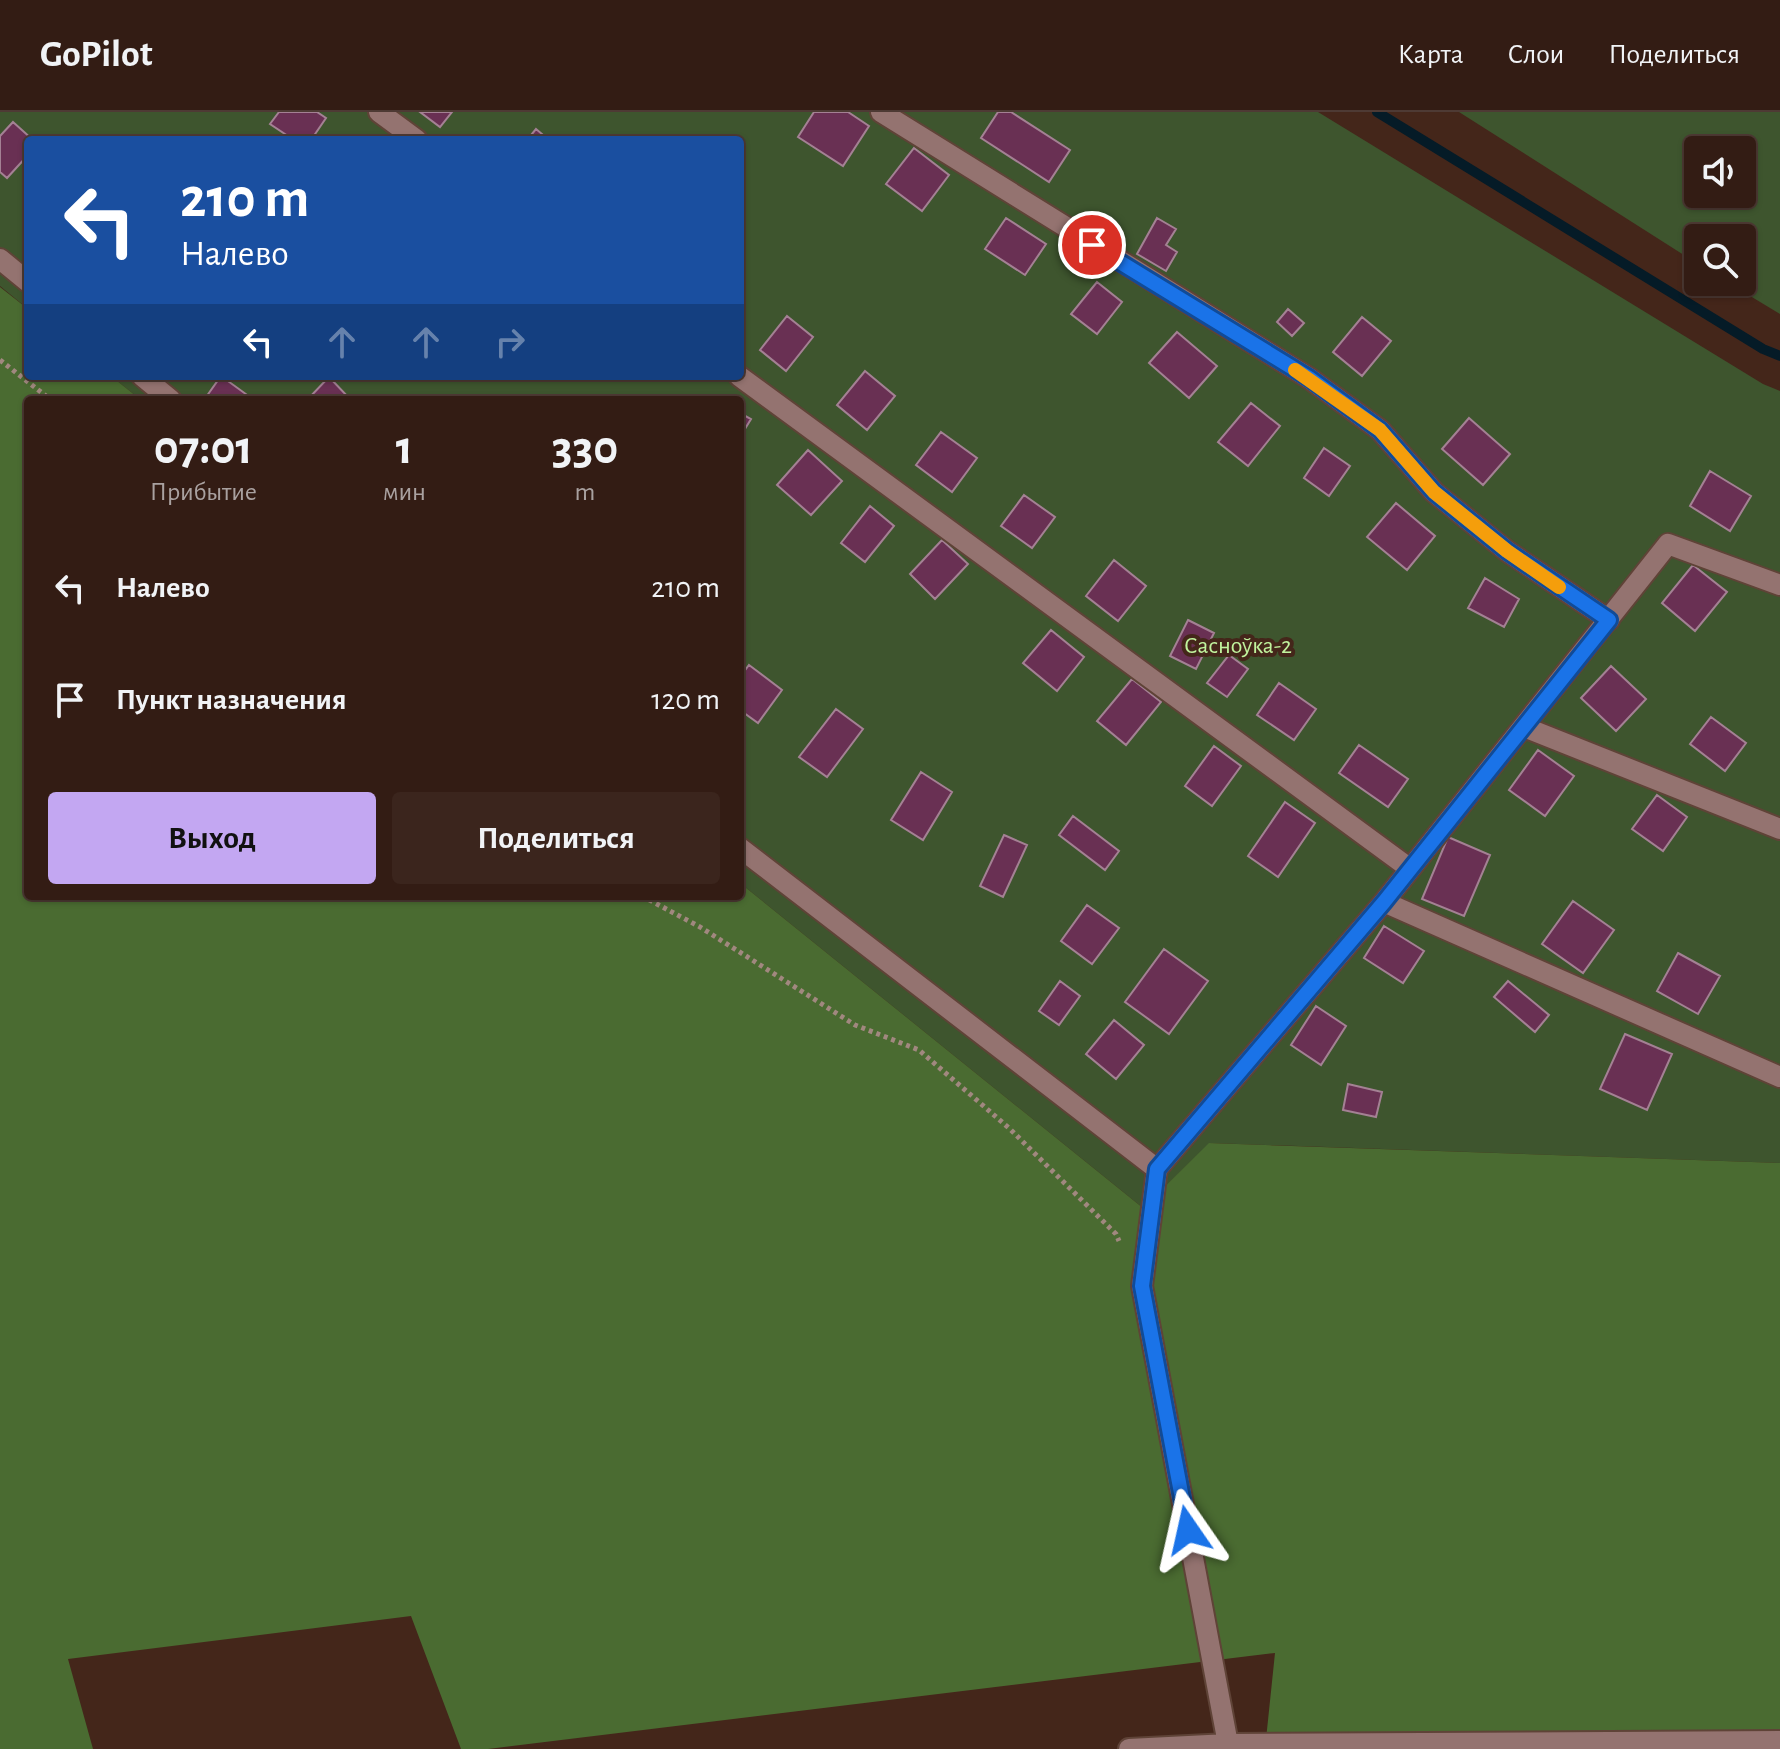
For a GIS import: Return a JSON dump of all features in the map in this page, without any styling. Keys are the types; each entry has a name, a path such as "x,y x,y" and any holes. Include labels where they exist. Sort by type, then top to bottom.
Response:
{"street":[{"path":"379,112 412,136"},
{"path":"881,112 1309,378 1380,430 1434,492 1495,542 1609,620"},
{"path":"0,259 24,279"},
{"path":"147,380 166,396"},
{"path":"744,380 1409,868"},
{"path":"1228,1744 1142,1286 1157,1169 1384,902 1668,544 1780,585"},
{"path":"1524,727 1780,829"},
{"path":"744,851 1157,1169"},
{"path":"1384,902 1780,1077"},
{"path":"1129,1749 1228,1744 1780,1741"}],"path":[{"path":"0,360 24,379"},
{"path":"26,380 46,396"},
{"path":"649,900 700,927 855,1025 919,1050 1010,1129 1116,1234 1142,1286"}],"green space":[{"name":"Сасноўка-2","path":"0,112 1318,112 1763,384 1780,391 1780,1163 1210,1143 1143,1208 744,886 744,396 136,396 116,380 744,380 744,136 24,136 24,306 0,286"},
{"path":"1459,112 1780,112 1780,314 1750,296 1756,296 1756,224 1684,224 1684,255"},
{"path":"0,287 24,306 24,380 116,380 136,396 24,396 24,900 744,900 744,886 1143,1208 1209,1143 1780,1163 1780,1749 1265,1749 1275,1653 488,1749 461,1749 411,1616 68,1659 93,1749 0,1749"}],"building":[{"path":"279,112 317,112 326,118 314,136 288,136 270,124"},
{"path":"420,112 452,112 440,127"},
{"path":"814,112 848,112 869,126 843,166 798,137"},
{"path":"998,112 1011,112 1070,150 1049,182 981,138"},
{"path":"13,122 29,136 24,136 24,159 7,178 0,172 0,136"},
{"path":"536,129 544,136 530,136"},
{"path":"914,148 949,175 922,211 886,184"},
{"path":"1006,218 1046,244 1025,275 985,249"},
{"path":"1157,218 1176,229 1166,245 1177,252 1166,271 1137,254"},
{"path":"1097,282 1122,302 1097,334 1071,314"},
{"path":"1288,309 1304,323 1292,336 1277,322"},
{"path":"787,316 813,337 786,371 760,350"},
{"path":"1362,317 1391,341 1362,376 1333,352"},
{"path":"1177,332 1217,366 1189,398 1149,363"},
{"path":"865,371 895,396 867,430 837,405"},
{"path":"218,380 226,380 248,396 207,396"},
{"path":"326,380 332,380 347,396 311,396"},
{"path":"1251,403 1280,426 1248,466 1218,442"},
{"path":"744,415 751,419 744,430"},
{"path":"1469,418 1510,454 1483,485 1442,449"},
{"path":"941,432 977,458 952,492 916,465"},
{"path":"1324,448 1350,466 1329,496 1304,478"},
{"path":"808,450 842,481 811,515 777,485"},
{"path":"1710,471 1751,496 1730,531 1690,506"},
{"path":"1024,495 1055,517 1032,548 1001,526"},
{"path":"1396,503 1435,536 1407,570 1367,537"},
{"path":"870,506 894,526 865,562 841,543"},
{"path":"942,540 968,564 935,599 910,574"},
{"path":"1114,560 1146,586 1118,621 1086,596"},
{"path":"1693,565 1727,592 1695,631 1662,603"},
{"path":"1485,578 1519,599 1504,627 1468,608"},
{"path":"1188,620 1214,633 1196,669 1170,656"},
{"path":"1051,630 1084,657 1057,691 1023,663"},
{"path":"1229,655 1248,669 1227,697 1207,683"},
{"path":"749,665 782,690 758,723 744,713 744,672"},
{"path":"1611,666 1646,699 1616,731 1581,698"},
{"path":"1132,679 1161,702 1126,745 1097,721"},
{"path":"1279,683 1316,709 1294,740 1257,715"},
{"path":"836,709 863,729 827,777 799,757"},
{"path":"1711,717 1746,743 1725,771 1690,744"},
{"path":"1359,745 1408,779 1388,807 1339,773"},
{"path":"1214,746 1241,766 1212,806 1185,786"},
{"path":"1538,750 1574,776 1545,816 1509,790"},
{"path":"921,772 952,792 923,840 891,820"},
{"path":"1657,795 1687,817 1663,851 1632,829"},
{"path":"1285,802 1315,823 1278,877 1248,856"},
{"path":"1073,816 1119,851 1105,870 1059,835"},
{"path":"1004,835 1027,845 1003,897 980,886"},
{"path":"1448,837 1490,855 1464,916 1422,899"},
{"path":"1573,901 1614,930 1583,973 1542,944"},
{"path":"1087,905 1119,928 1092,964 1061,941"},
{"path":"1384,926 1424,951 1403,983 1364,958"},
{"path":"1164,949 1208,981 1169,1034 1125,1002"},
{"path":"1678,953 1720,976 1698,1014 1657,991"},
{"path":"1060,981 1080,996 1059,1025 1039,1011"},
{"path":"1508,981 1549,1015 1535,1032 1494,997"},
{"path":"1316,1006 1346,1026 1321,1065 1291,1045"},
{"path":"1114,1020 1144,1045 1116,1079 1086,1054"},
{"path":"1625,1034 1672,1054 1647,1110 1600,1089"},
{"path":"1348,1084 1382,1092 1376,1117 1343,1110"}],"waterway":[{"path":"1377,112 1763,349 1780,356"}],"slow traffic":[{"path":"1295,370 1380,430 1434,492 1507,551 1559,587"}],"route":[{"path":"1092,245 1309,378 1380,430 1434,492 1507,551 1609,620 1384,902 1157,1169 1142,1286 1188,1530"}]}
